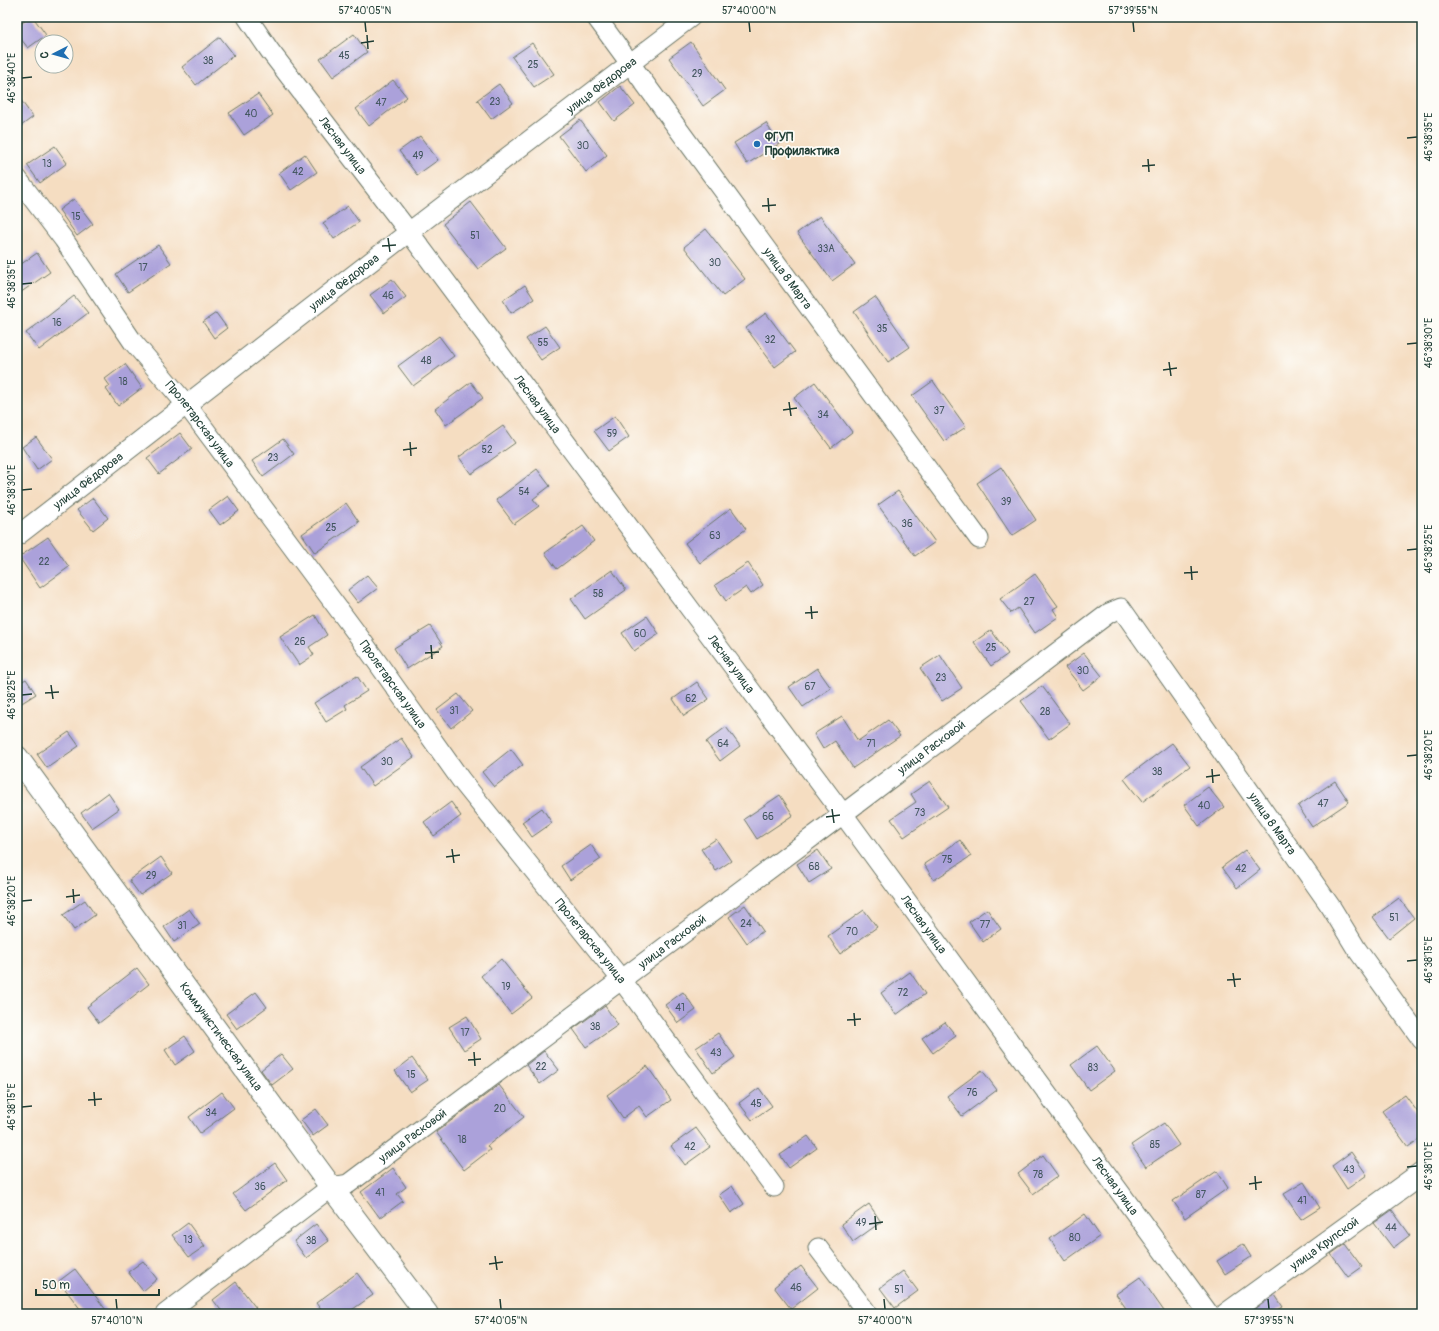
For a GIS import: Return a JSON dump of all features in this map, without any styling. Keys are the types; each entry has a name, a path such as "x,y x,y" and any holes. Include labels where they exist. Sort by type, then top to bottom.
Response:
{"street":[{"name":"Лесная улица","path":"247,17 270,51 409,232 843,814 1210,1314"},
{"name":"улица 8 Марта","path":"596,17 979,538"},
{"name":"улица Фёдорова","path":"17,536 409,232 692,17"},
{"name":"Пролетарская улица","path":"17,178 64,240 133,342 186,404 360,638 461,780 621,979 774,1187"},
{"name":"улица 8 Марта","path":"1121,608 1331,907 1356,948 1422,1040"},
{"name":"улица Расковой","path":"165,1314 331,1187 348,1184 1109,613 1121,608"},
{"name":"Коммунистическая улица","path":"17,757 331,1187 427,1314"},
{"name":"улица Крупской","path":"1227,1314 1422,1173"},
{"path":"818,1248 868,1314"}],"building":[{"path":"30,17 33,17 45,34 34,34 34,44 28,48 17,34 17,27"},
{"path":"354,34 367,52 333,77 320,59"},
{"path":"220,37 234,55 196,85 182,67"},
{"path":"691,42 725,90 703,106 669,58"},
{"path":"532,43 554,74 534,87 512,57"},
{"path":"393,80 407,97 369,126 356,109"},
{"path":"499,84 513,103 491,119 477,100"},
{"path":"620,86 635,105 614,121 600,102"},
{"path":"258,94 273,115 244,135 229,113"},
{"path":"17,95 33,117 17,129"},
{"path":"580,120 607,155 586,172 559,136"},
{"name":"ФГУП Профилактика","path":"766,123 779,144 747,164 734,143"},
{"path":"420,136 438,160 417,175 399,151"},
{"path":"55,146 67,163 40,183 27,165"},
{"path":"305,154 317,172 291,190 279,173"},
{"path":"74,199 93,224 77,236 59,210"},
{"path":"471,202 506,248 478,269 443,224"},
{"path":"348,206 359,222 334,239 323,223"},
{"path":"820,216 855,264 832,281 797,233"},
{"path":"706,229 745,279 723,296 684,247"},
{"path":"158,245 171,263 128,292 116,274"},
{"path":"37,253 50,272 17,295 17,267"},
{"path":"392,279 406,297 384,313 370,295"},
{"path":"525,285 534,299 511,313 503,300"},
{"path":"74,296 88,313 39,350 26,333"},
{"path":"875,297 910,347 888,362 854,312"},
{"path":"216,313 227,328 214,338 203,322"},
{"path":"766,313 795,352 775,367 746,328"},
{"path":"545,326 560,347 541,360 526,339"},
{"path":"439,336 454,356 413,386 398,366"},
{"path":"125,364 142,388 118,406 106,389 110,386 105,379"},
{"path":"933,381 966,427 944,441 912,396"},
{"path":"471,382 483,398 446,425 435,409"},
{"path":"815,382 852,432 831,448 794,398"},
{"path":"615,416 629,437 609,451 594,431"},
{"path":"503,426 515,443 471,474 459,457"},
{"path":"180,433 192,449 159,474 147,458"},
{"path":"36,437 52,459 37,470 22,447"},
{"path":"283,439 294,454 263,477 252,461"},
{"path":"1001,467 1036,520 1012,536 977,483"},
{"path":"537,469 550,486 533,499 539,506 514,524 496,500"},
{"path":"898,491 935,542 915,556 878,505"},
{"path":"228,496 239,511 220,525 209,510"},
{"path":"93,498 108,518 93,530 77,510"},
{"path":"346,503 359,522 315,553 302,534"},
{"path":"731,508 746,529 700,563 685,543"},
{"path":"583,526 594,541 557,569 545,553"},
{"path":"48,537 69,567 40,588 19,557"},
{"path":"748,563 763,585 751,594 746,587 726,601 715,585"},
{"path":"612,570 626,590 585,619 571,599"},
{"path":"1035,574 1058,606 1053,609 1058,617 1035,633 1018,608 1011,613 1000,599"},
{"path":"367,575 378,588 358,603 348,590"},
{"path":"315,615 327,635 309,647 314,655 299,665 280,637"},
{"path":"647,616 659,634 634,651 622,633"},
{"path":"430,626 443,646 407,669 394,648"},
{"path":"991,630 1008,654 991,666 974,642"},
{"path":"1084,653 1102,676 1083,690 1065,667"},
{"path":"940,655 962,688 942,701 920,668"},
{"path":"817,668 831,688 803,707 789,687"},
{"path":"357,676 367,691 345,705 347,709 326,722 314,703"},
{"path":"26,679 36,694 17,706 17,684"},
{"path":"697,682 709,699 684,716 673,699"},
{"path":"1042,686 1070,724 1049,739 1021,701"},
{"path":"458,694 472,711 451,728 437,710"},
{"path":"842,716 858,741 888,720 900,736 853,768 835,741 823,749 814,734"},
{"path":"726,727 740,746 720,761 706,742"},
{"path":"69,732 79,746 47,768 37,754"},
{"path":"401,738 414,757 373,786 360,767"},
{"path":"1172,743 1190,766 1142,802 1124,779"},
{"path":"511,749 523,765 494,787 482,772"},
{"path":"930,781 948,807 904,837 891,819 916,802 911,794"},
{"path":"1335,781 1349,802 1312,827 1298,806"},
{"path":"1208,787 1224,807 1199,826 1184,805"},
{"path":"108,793 119,809 92,828 81,813"},
{"path":"780,795 793,815 757,839 744,819"},
{"path":"451,802 461,816 434,836 424,822"},
{"path":"542,808 552,823 532,837 522,822"},
{"path":"716,839 731,861 716,871 701,849"},
{"path":"960,840 971,856 934,880 924,864"},
{"path":"591,845 601,859 570,880 561,866"},
{"path":"818,850 831,869 809,883 797,864"},
{"path":"1245,850 1260,870 1237,888 1222,867"},
{"path":"161,857 172,873 140,895 129,880"},
{"path":"1399,898 1414,918 1389,938 1373,917"},
{"path":"85,900 95,915 74,930 63,915"},
{"path":"745,905 763,931 747,943 729,917"},
{"path":"189,909 200,924 174,942 164,927"},
{"path":"987,909 1001,929 983,942 969,922"},
{"path":"864,910 877,927 840,954 828,936"},
{"path":"501,959 532,998 511,1014 481,976"},
{"path":"137,968 149,984 99,1023 87,1007"},
{"path":"910,972 925,994 896,1015 881,993"},
{"path":"256,992 267,1007 237,1029 226,1014"},
{"path":"683,992 696,1010 678,1023 665,1005"},
{"path":"605,1006 618,1025 586,1047 573,1029"},
{"path":"467,1016 481,1039 464,1050 449,1027"},
{"path":"945,1022 956,1036 933,1053 922,1038"},
{"path":"718,1033 735,1057 713,1073 696,1048"},
{"path":"185,1036 195,1051 175,1065 165,1050"},
{"path":"1097,1046 1115,1071 1089,1090 1071,1065"},
{"path":"544,1051 559,1070 540,1084 526,1065"},
{"path":"281,1054 293,1069 272,1085 261,1070"},
{"path":"412,1058 428,1080 410,1092 395,1071"},
{"path":"647,1066 671,1100 647,1117 639,1106 623,1118 607,1095"},
{"path":"982,1070 997,1090 962,1116 947,1096"},
{"path":"499,1085 524,1117 487,1146 490,1150 464,1170 436,1132"},
{"path":"759,1088 772,1106 752,1120 739,1103"},
{"path":"222,1092 234,1108 200,1133 189,1117"},
{"path":"1405,1095 1422,1118 1422,1137 1408,1147 1382,1111"},
{"path":"316,1109 328,1125 313,1136 301,1120"},
{"path":"1164,1123 1179,1145 1146,1167 1131,1145"},
{"path":"696,1128 710,1147 685,1165 671,1146"},
{"path":"808,1136 817,1148 789,1168 780,1155"},
{"path":"1351,1152 1367,1175 1347,1189 1332,1166"},
{"path":"1043,1155 1058,1176 1033,1194 1018,1174"},
{"path":"275,1163 287,1180 246,1210 233,1194"},
{"path":"393,1168 406,1187 397,1194 403,1201 380,1218 361,1192"},
{"path":"1217,1171 1228,1188 1185,1218 1173,1201"},
{"path":"1304,1182 1320,1208 1301,1220 1284,1194"},
{"path":"732,1186 744,1204 731,1213 719,1195"},
{"path":"869,1204 881,1222 853,1242 841,1224"},
{"path":"1392,1210 1410,1235 1393,1248 1374,1223"},
{"path":"1085,1214 1100,1236 1065,1261 1050,1239"},
{"path":"188,1223 205,1246 189,1257 172,1235"},
{"path":"316,1224 329,1241 306,1258 294,1241"},
{"path":"1243,1244 1251,1257 1225,1274 1217,1261"},
{"path":"1345,1244 1362,1267 1348,1277 1331,1254"},
{"path":"143,1261 157,1279 143,1291 128,1272"},
{"path":"801,1266 818,1288 791,1309 774,1287"},
{"path":"75,1269 109,1314 84,1314 59,1281"},
{"path":"903,1271 918,1291 895,1308 880,1288"},
{"path":"357,1273 373,1295 346,1314 324,1314 316,1303"},
{"path":"1140,1277 1166,1314 1130,1314 1116,1294"},
{"path":"236,1282 256,1308 248,1314 224,1314 213,1300"},
{"path":"1275,1295 1283,1307 1272,1314 1248,1314"}],"place":[{"name":"ФГУП Профилактика","path":"757,144"}]}
